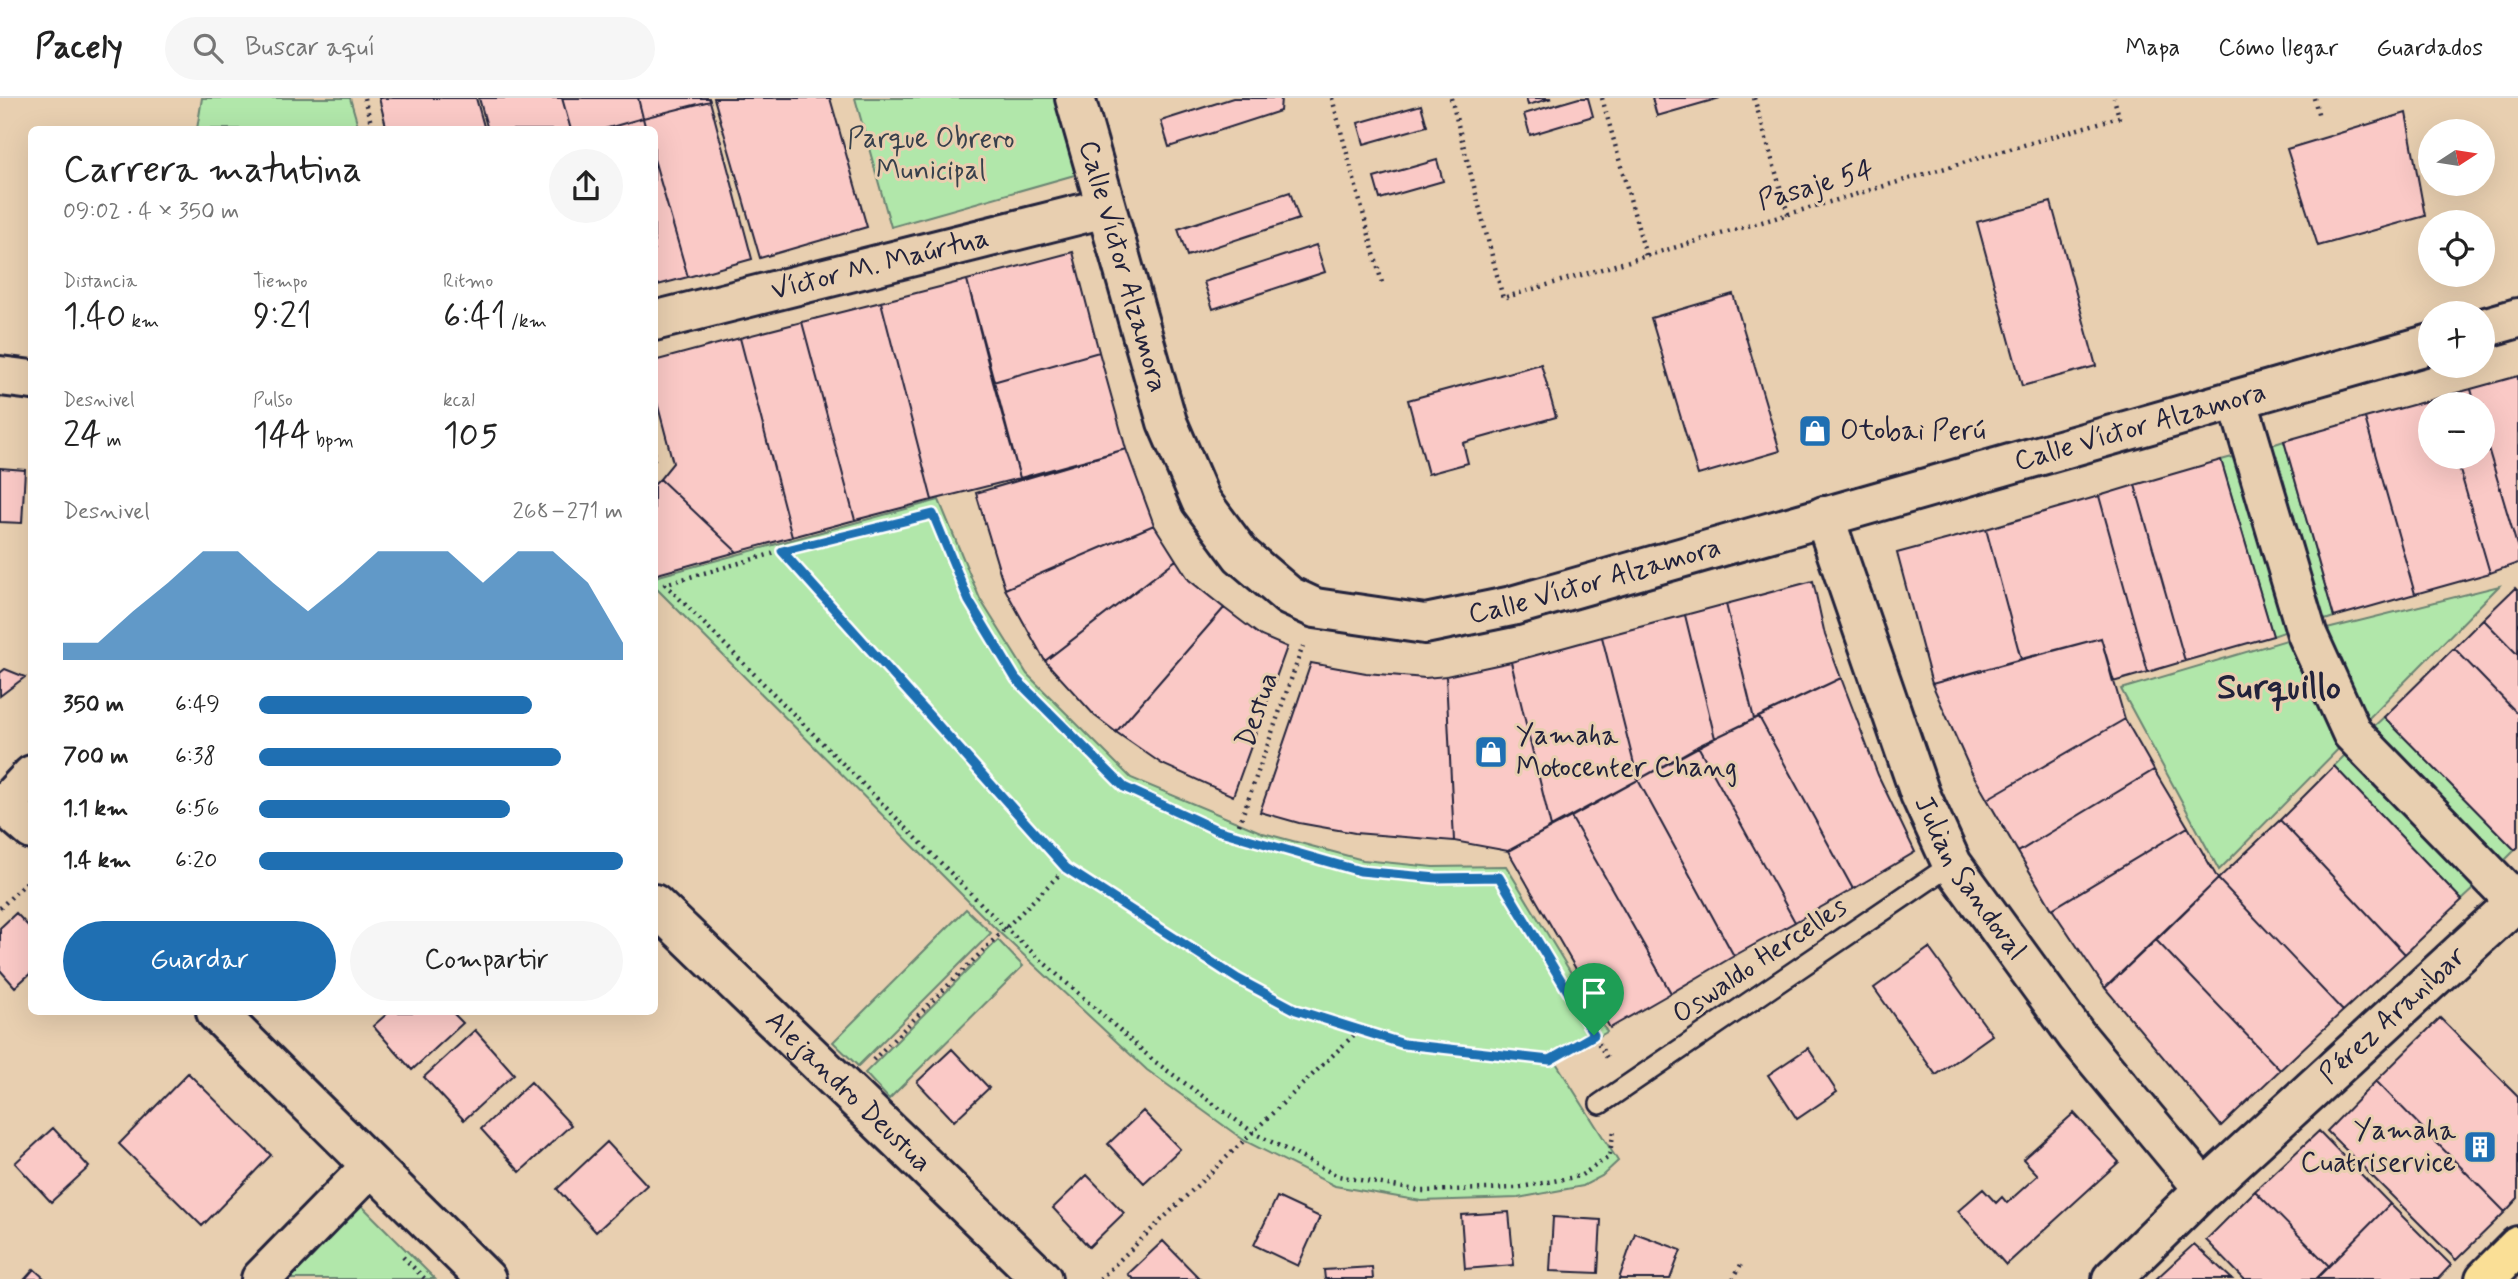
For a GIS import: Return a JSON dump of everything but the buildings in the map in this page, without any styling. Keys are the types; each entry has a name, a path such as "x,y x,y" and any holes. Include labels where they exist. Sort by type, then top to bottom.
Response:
{"main road":[{"path":"2485,1279 2518,1246"}],"street":[{"name":"Calle Víctor Alzamora","path":"1075,98 1167,422 1201,501 1241,555 1289,596 1315,608 1425,624 1512,606 2418,348"},
{"name":"Víctor M. Maúrtua","path":"658,320 1105,208"},
{"path":"2495,325 2518,318"},
{"path":"0,376 28,380"},
{"path":"2238,401 2307,634 2352,733 2517,901"},
{"name":"Julian Sandoval","path":"1824,516 1920,794 1952,864 2077,1036 2204,1189"},
{"path":"12,812 28,782"},
{"name":"Pérez Aranibar","path":"2112,1279 2204,1189 2517,901"},
{"name":"Alejandro Deustua","path":"658,908 1042,1279"},
{"path":"219,1015 486,1279"},
{"path":"261,1279 371,1166"}],"lane":[{"name":"Oswaldo Hercelles","path":"1600,1104 1952,864"}],"path":[{"path":"364,98 372,126"},
{"path":"1332,98 1382,283"},
{"name":"Pasaje 54","path":"1451,98 1503,298 1789,217 2119,117 2114,98"},
{"path":"1602,98 1646,256"},
{"path":"1754,98 1789,217"},
{"path":"2314,98 2319,117"},
{"path":"933,514 969,601 1016,679 1124,787 1217,830 1360,871 1437,878 1499,877 1624,1087 1608,1157 1580,1176 1516,1188 1421,1191 1338,1176 1254,1133 1154,1061 1005,928 665,583 933,514"},
{"path":"782,551 1066,868 1238,979 1296,1010 1404,1044 1550,1060 1594,1035"},
{"name":"Destua","path":"1239,825 1315,608"},
{"path":"844,1088 1066,868"},
{"path":"0,908 28,881"},
{"path":"1100,1279 1359,1031"},
{"path":"398,1253 425,1279"},
{"path":"1733,1279 1743,1261"}],"green space":[{"path":"202,98 350,98 358,126 197,126"},
{"name":"Parque Obrero Municipal","path":"855,98 1057,98 1078,174 891,227"},
{"path":"2284,441 2334,617 2319,622 2269,446"},
{"path":"2236,456 2287,631 2273,636 2221,460"},
{"path":"939,500 980,599 1027,674 1131,778 1263,833 1363,860 1433,867 1506,866 1607,1032 1555,1061 1618,1161 1602,1176 1583,1186 1518,1198 1421,1201 1335,1186 1245,1141 1147,1070 1000,933 658,590 658,576"},
{"path":"2499,586 2219,870 2121,689 2307,634"},
{"path":"2384,717 2515,850 2502,863 2371,729"},
{"path":"2345,755 2475,888 2462,900 2334,766"},
{"path":"966,909 991,933 858,1066 833,1042"},
{"path":"998,940 1023,966 889,1099 865,1073"},
{"path":"360,1204 435,1279 286,1279"}],"place":[{"name":"Otobai Perú","path":"1815,431"},
{"name":"Yamaha Motocenter Chang","path":"1491,752"},
{"name":"Yamaha Cuatriservice","path":"2480,1147"}],"district":[{"name":"Surquillo","path":"2279,688"}],"route":[{"path":"933,514 969,601 1016,679 1124,787 1217,830 1360,871 1437,878 1499,877 1594,1035 1550,1060 1404,1044 1296,1010 1238,979 1066,868 782,551 933,514"}]}
